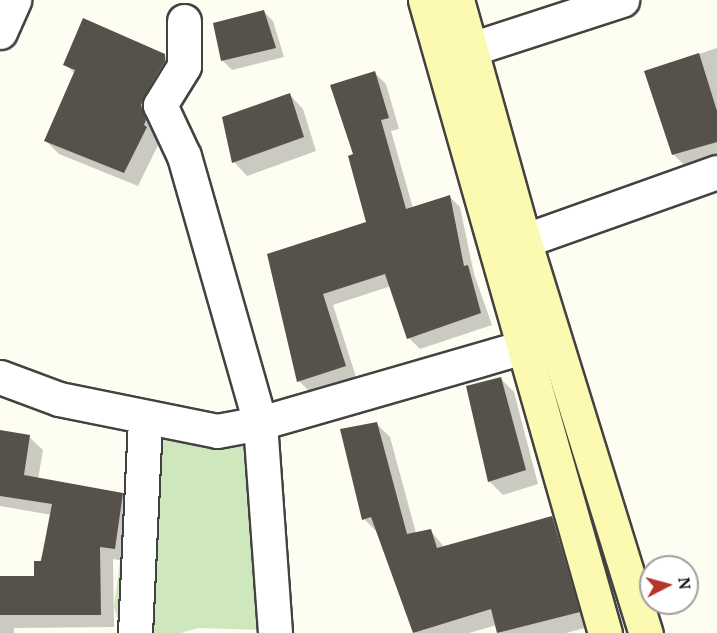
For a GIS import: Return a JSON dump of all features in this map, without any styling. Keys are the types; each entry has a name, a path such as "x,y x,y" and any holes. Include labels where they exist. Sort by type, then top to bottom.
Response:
{"main road":[{"path":"425,0 646,633"},
{"path":"457,0 471,49 511,245 523,347 605,633"}],"street":[{"path":"0,32 14,0"},
{"path":"471,49 622,0"},
{"path":"184,21 184,66 160,105 184,156 260,423 275,633"},
{"path":"511,245 717,172"},
{"path":"0,377 59,399 217,431 260,423 523,347"},
{"path":"135,633 145,417"}],"green space":[{"path":"164,430 257,447 267,630 198,628 181,633 122,633 114,607 133,462"}],"building":[{"path":"264,10 276,48 221,61 213,23"},
{"path":"83,18 165,54 165,61 141,105 146,120 144,125 147,127 124,173 44,141 75,70 63,65"},
{"path":"699,53 717,111 717,142 672,155 644,71"},
{"path":"375,71 389,118 381,120 406,209 450,195 464,266 468,265 481,313 407,339 385,274 323,294 346,366 297,382 267,254 366,222 348,156 353,154 330,85"},
{"path":"290,93 304,137 232,163 222,117"},
{"path":"501,377 526,470 488,482 466,386"},
{"path":"377,422 407,534 431,529 437,548 552,516 580,612 497,633 491,609 413,633 371,517 362,520 340,429"},
{"path":"0,430 30,435 24,475 123,493 115,549 100,547 101,615 0,615 0,576 34,576 34,561 41,561 52,504 0,496"}]}
